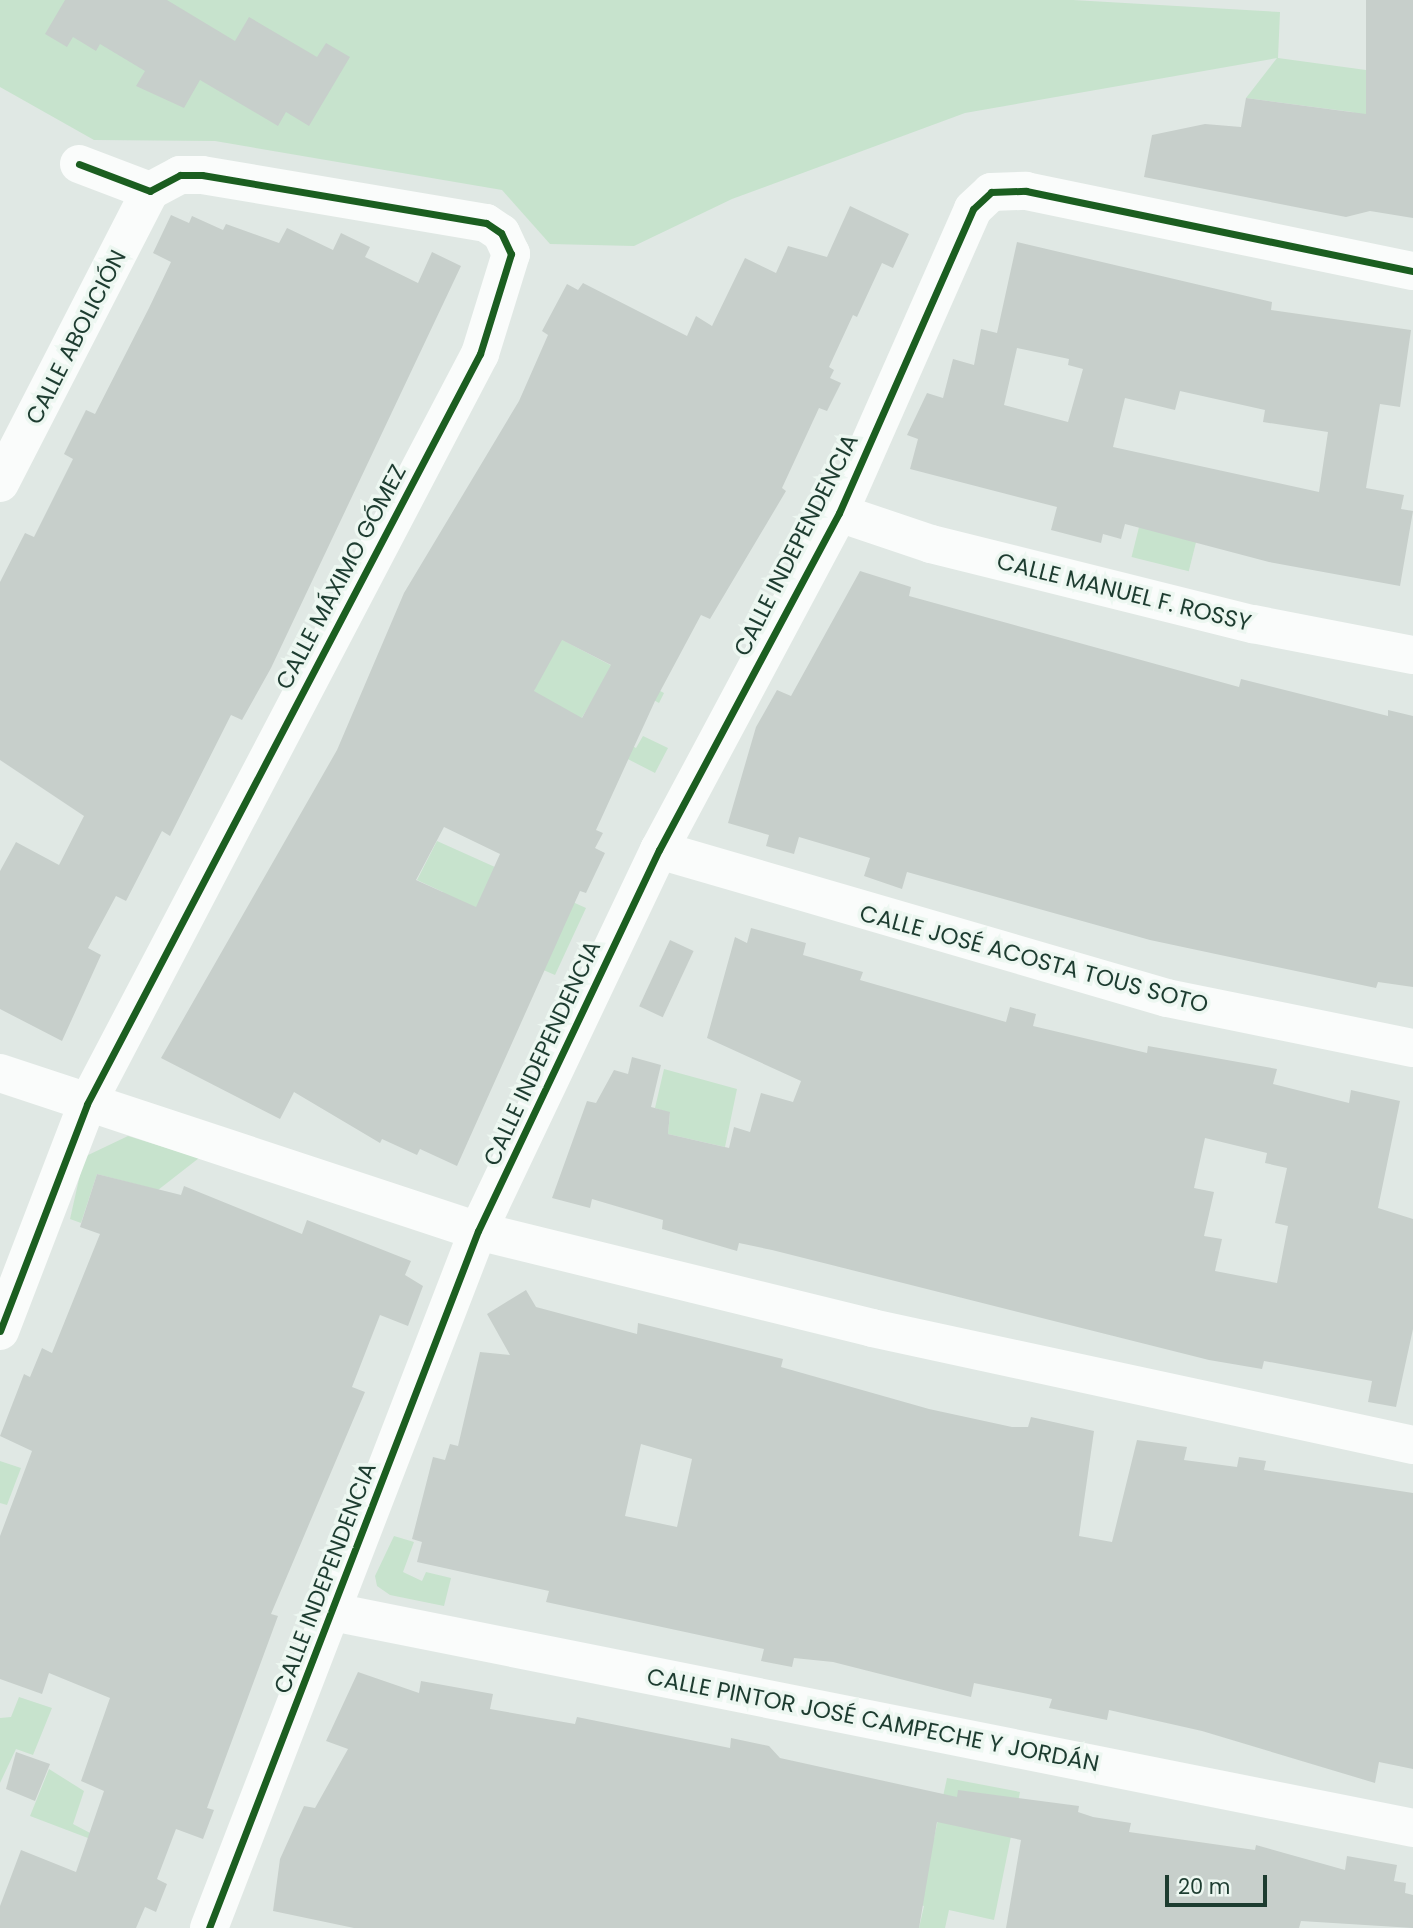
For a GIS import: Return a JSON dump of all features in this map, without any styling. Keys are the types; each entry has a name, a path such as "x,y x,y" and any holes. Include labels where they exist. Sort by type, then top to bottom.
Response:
{"street":[{"path":"79,164 150,191"},
{"name":"CALLE MÁXIMO GÓMEZ","path":"0,1331 87,1104 480,354 511,254 502,233 486,223 202,174 180,175 150,191"},
{"name":"CALLE ABOLICIÓN","path":"0,483 150,191"},
{"name":"CALLE INDEPENDENCIA","path":"209,1928 478,1231 659,850 839,513 967,219 991,192 1026,191 1413,271"},
{"name":"CALLE MANUEL F. ROSSY","path":"839,513 931,544 1253,624 1413,655"},
{"name":"CALLE JOSÉ ACOSTA TOUS SOTO","path":"659,850 1167,998 1413,1048"},
{"path":"0,1073 87,1104 478,1231 872,1328 1413,1445"},
{"name":"CALLE PINTOR JOSÉ CAMPECHE Y JORDÁN","path":"333,1612 1413,1828"}],"green space":[{"path":"0,0 1073,0 1280,12 1278,58 1366,70 1413,92 1387,127 1352,112 1246,98 1277,58 965,113 732,199 634,246 550,244 502,190 215,141 94,140 0,87"},
{"path":"1139,527 1196,541 1189,571 1132,557"},
{"path":"547,632 664,693 659,703 608,675 581,719 636,748 643,736 668,748 655,773 540,714 534,691"},
{"path":"437,841 586,908 555,975 436,924 443,892 417,880"},
{"path":"664,1069 737,1089 725,1147 668,1134 670,1113 655,1108"},
{"path":"128,1136 199,1158 158,1190 97,1174 81,1223 70,1219 84,1157"},
{"path":"0,1461 21,1468 7,1505 0,1503"},
{"path":"394,1536 414,1542 403,1572 422,1581 426,1572 451,1578 444,1606 390,1595 377,1586 375,1576"},
{"path":"19,1697 52,1708 33,1755 16,1749 0,1783 0,1718 11,1717"},
{"path":"49,1769 84,1791 73,1824 130,1854 30,1816"},
{"path":"947,1778 1020,1792 994,1920 949,1910 945,1928 919,1928 924,1906 904,1901 934,1838"}],"building":[{"path":"65,0 167,0 235,41 249,17 317,57 326,43 350,57 309,126 286,112 278,126 200,80 184,108 136,86 145,71 100,44 96,51 73,37 67,47 45,34"},
{"path":"1366,0 1413,0 1413,218 1370,211 1346,217 1144,177 1152,135 1205,124 1241,127 1246,98 1366,114"},
{"path":"850,206 909,234 893,268 882,263 857,317 853,315 829,367 834,370 830,378 841,383 827,411 819,408 782,488 786,491 710,619 701,615 655,701 596,830 603,833 595,848 605,853 586,893 580,891 457,1166 420,1149 417,1155 382,1139 380,1143 294,1092 280,1119 161,1058 337,750 404,593 519,401 548,335 542,331 567,284 578,290 583,283 687,336 696,316 712,326 745,258 776,273 788,246 827,257","holes":["562,640 611,665 582,718 534,691","444,827 500,854 476,907 416,880"]},
{"path":"171,215 189,223 192,216 223,230 226,224 279,243 287,228 333,250 341,233 370,247 365,257 418,283 432,252 461,266 271,668 242,720 231,715 170,836 162,831 126,901 116,896 88,948 101,955 62,1041 0,1009 0,871 16,842 59,865 84,816 0,760 0,582 25,533 34,537 73,459 64,454 86,410 95,414 171,262 153,253"},
{"path":"1017,242 1272,302 1271,310 1411,330 1400,407 1380,404 1366,488 1404,495 1401,509 1413,511 1400,586 1269,562 1125,524 1121,539 1103,534 1101,543 1051,530 1057,507 910,469 918,439 907,435 927,393 943,398 953,359 974,365 981,329 997,333","holes":["1017,348 1069,359 1068,365 1083,369 1068,422 1004,405","1180,391 1265,410 1263,422 1328,432 1319,492 1113,447 1125,398 1175,410"]},
{"path":"860,571 911,587 909,596 1239,687 1241,679 1388,716 1388,710 1413,716 1413,987 1378,982 1376,988 1150,940 907,872 902,889 864,876 870,858 799,837 794,854 766,846 769,835 728,823 756,727 777,690 791,696"},
{"path":"751,928 806,943 803,955 863,972 860,980 1006,1022 1010,1007 1036,1014 1033,1026 1147,1053 1148,1046 1277,1069 1273,1084 1349,1103 1351,1090 1400,1101 1378,1208 1413,1219 1413,1329 1396,1407 1368,1402 1372,1381 1264,1361 1262,1369 1209,1360 772,1250 739,1243 737,1251 662,1229 663,1220 592,1199 590,1208 552,1198 587,1101 596,1103 614,1070 628,1074 632,1057 661,1065 651,1107 670,1112 668,1134 729,1148 734,1127 750,1132 761,1093 793,1102 801,1081 707,1038 735,937 747,943","holes":["1205,1138 1267,1153 1265,1163 1287,1168 1275,1223 1288,1226 1277,1283 1215,1271 1222,1239 1204,1236 1214,1192 1194,1188"]},
{"path":"670,940 694,951 663,1017 639,1006"},
{"path":"97,1174 181,1195 184,1186 302,1234 307,1220 411,1261 405,1275 423,1286 408,1326 380,1315 352,1387 365,1392 271,1614 278,1616 207,1808 214,1810 203,1839 176,1829 157,1879 167,1884 156,1912 145,1907 136,1928 0,1928 0,1906 21,1850 76,1872 104,1791 81,1781 110,1698 49,1673 42,1694 0,1679 0,1536 32,1451 0,1436 24,1374 30,1377 42,1348 52,1353 100,1234 80,1227"},
{"path":"526,1290 536,1307 637,1334 638,1323 783,1359 781,1367 929,1409 1012,1427 1028,1427 1031,1417 1094,1431 1079,1536 1112,1542 1137,1440 1187,1447 1184,1460 1237,1467 1239,1457 1266,1461 1264,1470 1413,1493 1413,1769 1379,1762 1375,1783 1202,1731 1109,1710 1107,1720 1049,1708 1052,1699 974,1683 971,1697 833,1662 794,1658 792,1667 761,1661 764,1649 546,1602 549,1591 417,1562 422,1542 412,1539 433,1457 445,1460 450,1444 458,1446 480,1352 510,1355 487,1314","holes":["641,1444 692,1459 677,1527 625,1516"]},
{"path":"358,1672 419,1693 421,1681 493,1694 490,1709 575,1724 577,1717 730,1748 731,1738 769,1746 780,1758 957,1797 958,1790 1079,1806 1078,1812 1093,1817 1131,1823 1129,1832 1255,1850 1256,1845 1345,1870 1347,1856 1397,1865 1394,1881 1406,1883 1405,1893 1413,1895 1413,1928 1301,1921 1299,1928 1006,1928 1021,1840 937,1822 919,1928 354,1928 273,1911 280,1859 304,1806 315,1808 348,1749 326,1741"},
{"path":"16,1752 50,1764 35,1801 6,1789"}],"cycle path":[{"path":"0,1331 87,1104 480,354 511,254 501,233 486,223 202,175 180,175 150,191 79,164"},
{"path":"209,1928 478,1231 659,850 839,513 973,209 991,192 1026,191 1413,271"}]}
